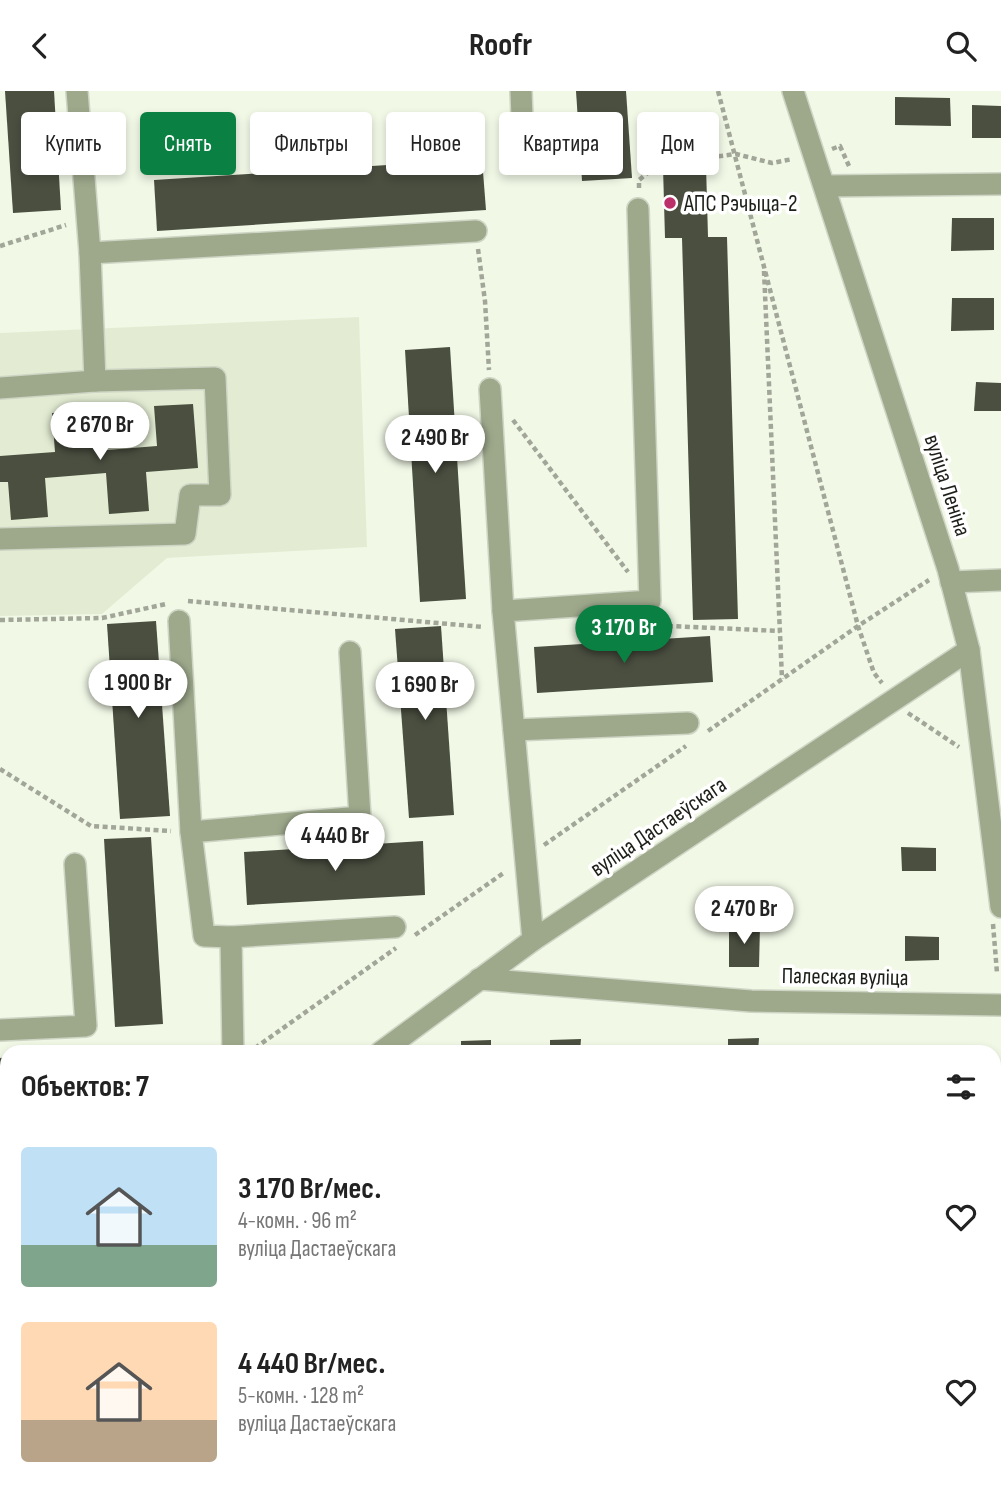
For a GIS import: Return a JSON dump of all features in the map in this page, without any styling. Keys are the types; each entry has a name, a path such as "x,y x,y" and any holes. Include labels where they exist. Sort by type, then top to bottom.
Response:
{"street":[{"path":"77,91 90,253 95,381"},
{"path":"521,91 522,112"},
{"name":"вуліца Леніна","path":"793,91 949,575 969,650 997,913"},
{"path":"825,186 1001,184"},
{"path":"504,620 650,601 638,209"},
{"path":"90,253 476,231"},
{"path":"0,388 95,381 215,378 220,495 190,495 185,534 0,539"},
{"path":"490,389 504,620 533,940"},
{"path":"949,575 1001,580"},
{"path":"177,608 191,832 204,936 400,938"},
{"name":"вуліца Дастаеўскага","path":"390,1045 533,940 969,650"},
{"path":"191,832 360,817 350,652"},
{"path":"514,730 696,732"},
{"path":"0,1030 86,1026 75,864"},
{"path":"231,937 233,1045"},
{"name":"Палеская вуліца","path":"479,979 751,1001 1001,1005"}],"path":[{"path":"718,91 858,627 874,673 912,717 966,752"},
{"path":"638,209 639,180 658,164 736,154 772,163 814,155 840,146 858,185"},
{"path":"0,246 86,219"},
{"path":"476,231 485,302 490,389 650,601 670,626 780,631"},
{"path":"764,262 782,680"},
{"path":"258,1045 400,938 525,858 696,732 782,680 858,627 949,575"},
{"path":"0,620 102,618 177,608 504,620"},
{"path":"0,769 90,826 191,832"},
{"path":"997,913 997,973"}],"shaded area":[{"path":"359,317 367,547 167,558 102,614 0,616 0,333"}],"building":[{"path":"5,91 54,91 55,112 21,112 21,175 59,175 61,210 13,213"},
{"path":"576,91 626,91 632,178 582,181 582,175 623,175 623,112 577,112"},
{"path":"895,97 950,98 951,126 895,125"},
{"path":"972,105 1001,106 1001,138 972,138"},
{"path":"386,165 386,175 483,175 486,210 157,231 154,180 250,174 372,175 372,166"},
{"path":"663,175 706,175 708,237 727,237 738,619 693,620 682,238 665,238"},
{"path":"952,218 994,218 994,250 951,251"},
{"path":"952,298 994,298 994,330 951,331"},
{"path":"450,347 466,599 420,602 405,350"},
{"path":"976,382 1001,383 1001,411 974,411"},
{"path":"193,404 198,468 146,472 149,511 109,514 106,473 45,478 48,517 11,520 8,482 0,482 0,456 55,452 52,413 93,410 95,451 157,446 154,406"},
{"path":"156,621 170,816 120,819 107,624"},
{"path":"441,626 454,815 409,818 395,629"},
{"path":"710,636 713,682 537,693 534,647"},
{"path":"151,837 163,1024 115,1027 104,839"},
{"path":"423,841 425,895 247,905 244,852"},
{"path":"901,847 936,848 936,871 902,871"},
{"path":"729,926 760,926 759,967 729,967"},
{"path":"905,936 939,937 939,960 905,961"},
{"path":"759,1038 758,1045 728,1045 728,1039"},
{"path":"581,1039 581,1045 550,1045 550,1040"},
{"path":"491,1040 491,1045 461,1045 461,1041"}],"place":[{"name":"АПС Рэчыца-2","path":"670,203"}]}
